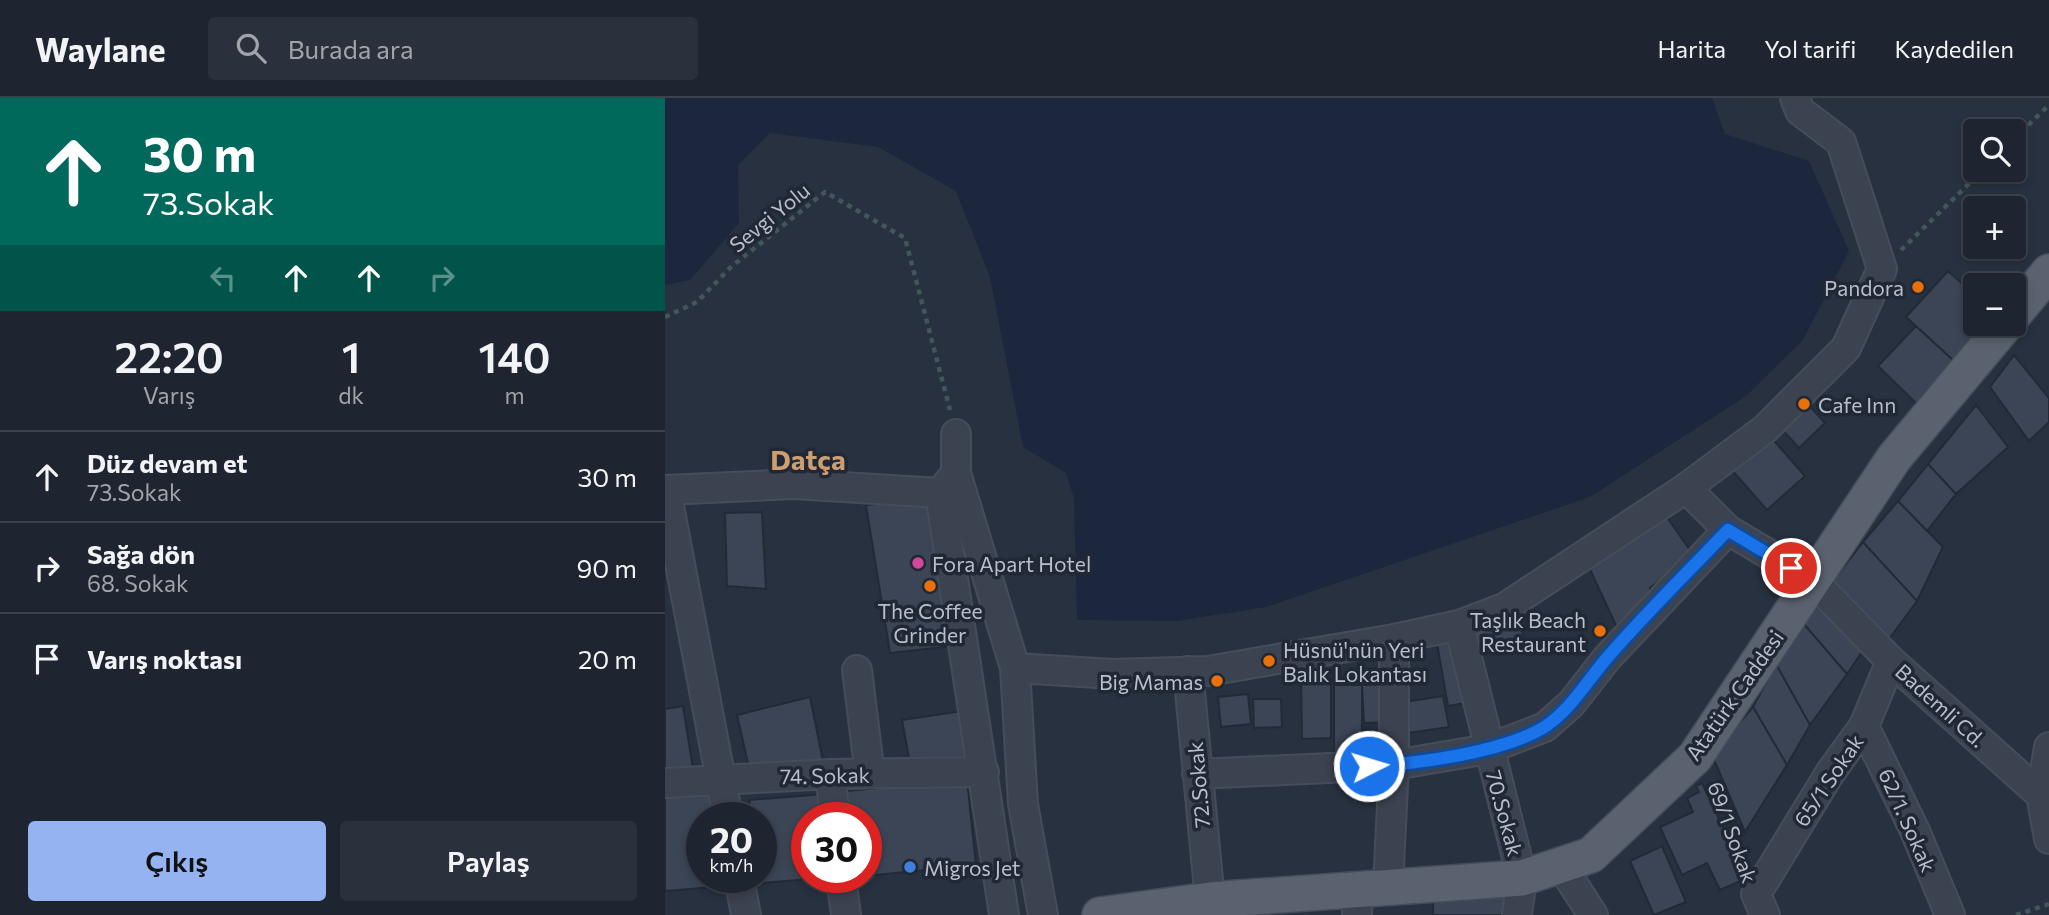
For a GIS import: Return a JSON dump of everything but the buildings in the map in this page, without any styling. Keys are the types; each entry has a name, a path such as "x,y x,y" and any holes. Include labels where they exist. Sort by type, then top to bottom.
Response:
{"main road":[{"path":"2026,300 2049,272"},
{"name":"Atatürk Caddesi","path":"1100,915 1210,900 1368,897 1522,878 1562,867 1591,855 1695,757 1894,458 1996,336"}],"street":[{"path":"1015,668 1113,674 1208,671 1459,625 1504,608 1686,488 1765,429 1846,348 1882,270 1841,142 1800,111 1795,98"},
{"path":"956,434 948,483 972,705 1004,915"},
{"path":"725,802 666,490 795,484 948,483"},
{"path":"948,483 1015,668 1019,697 1023,804 1043,915"},
{"name":"Bademli Cd.","path":"1686,488 1728,530 1812,580 1891,661 2041,794"},
{"path":"1197,774 1394,765 1488,749 1545,727 1571,704 1607,658 1728,530"},
{"name":"70.Sokak","path":"1459,625 1522,878"},
{"path":"1368,897 1394,765 1394,639"},
{"name":"65/1 Sokak","path":"1760,904 1830,773 1864,726 1891,661"},
{"path":"857,670 870,775"},
{"name":"72.Sokak","path":"1188,671 1210,900"},
{"path":"972,705 1019,697"},
{"name":"62/1. Sokak","path":"1864,726 1915,831 1949,915"},
{"path":"2049,747 2041,794 2049,839"},
{"name":"74. Sokak","path":"665,783 830,774 984,772"},
{"path":"830,774 833,802"},
{"path":"1562,867 1593,915"},
{"path":"1517,915 1522,878"},
{"path":"742,893 746,915"},
{"path":"843,893 846,915"}],"path":[{"path":"2026,127 2049,104"},
{"path":"1911,240 1971,182"},
{"name":"Sevgi Yolu","path":"665,317 697,302 731,267 825,192 905,237 956,434"},
{"name":"69/1 Sokak","path":"1695,757 1706,760 1760,904"},
{"path":"2016,915 2049,904"}],"water":[{"path":"665,98 1712,98 1725,134 1809,161 1849,251 1803,340 1746,396 1590,497 1266,607 1177,621 1077,620 1074,498 1066,473 1023,447 990,277 956,191 878,147 770,133 738,165 739,223 690,280 665,285"}],"place":[{"name":"Pandora","path":"1918,287"},
{"name":"Cafe Inn","path":"1804,404"},
{"name":"Fora Apart Hotel","path":"918,563"},
{"name":"The Coffee Grinder","path":"930,586"},
{"name":"Taşlık Beach Restaurant","path":"1600,631"},
{"name":"Hüsnü'nün Yeri Balık Lokantası","path":"1269,661"},
{"name":"Big Mamas","path":"1217,681"},
{"name":"Migros Jet","path":"910,867"}],"district":[{"name":"Datça","path":"808,459"}],"route":[{"path":"1369,766 1394,765 1488,749 1545,727 1571,704 1607,658 1728,530 1791,568"}]}
